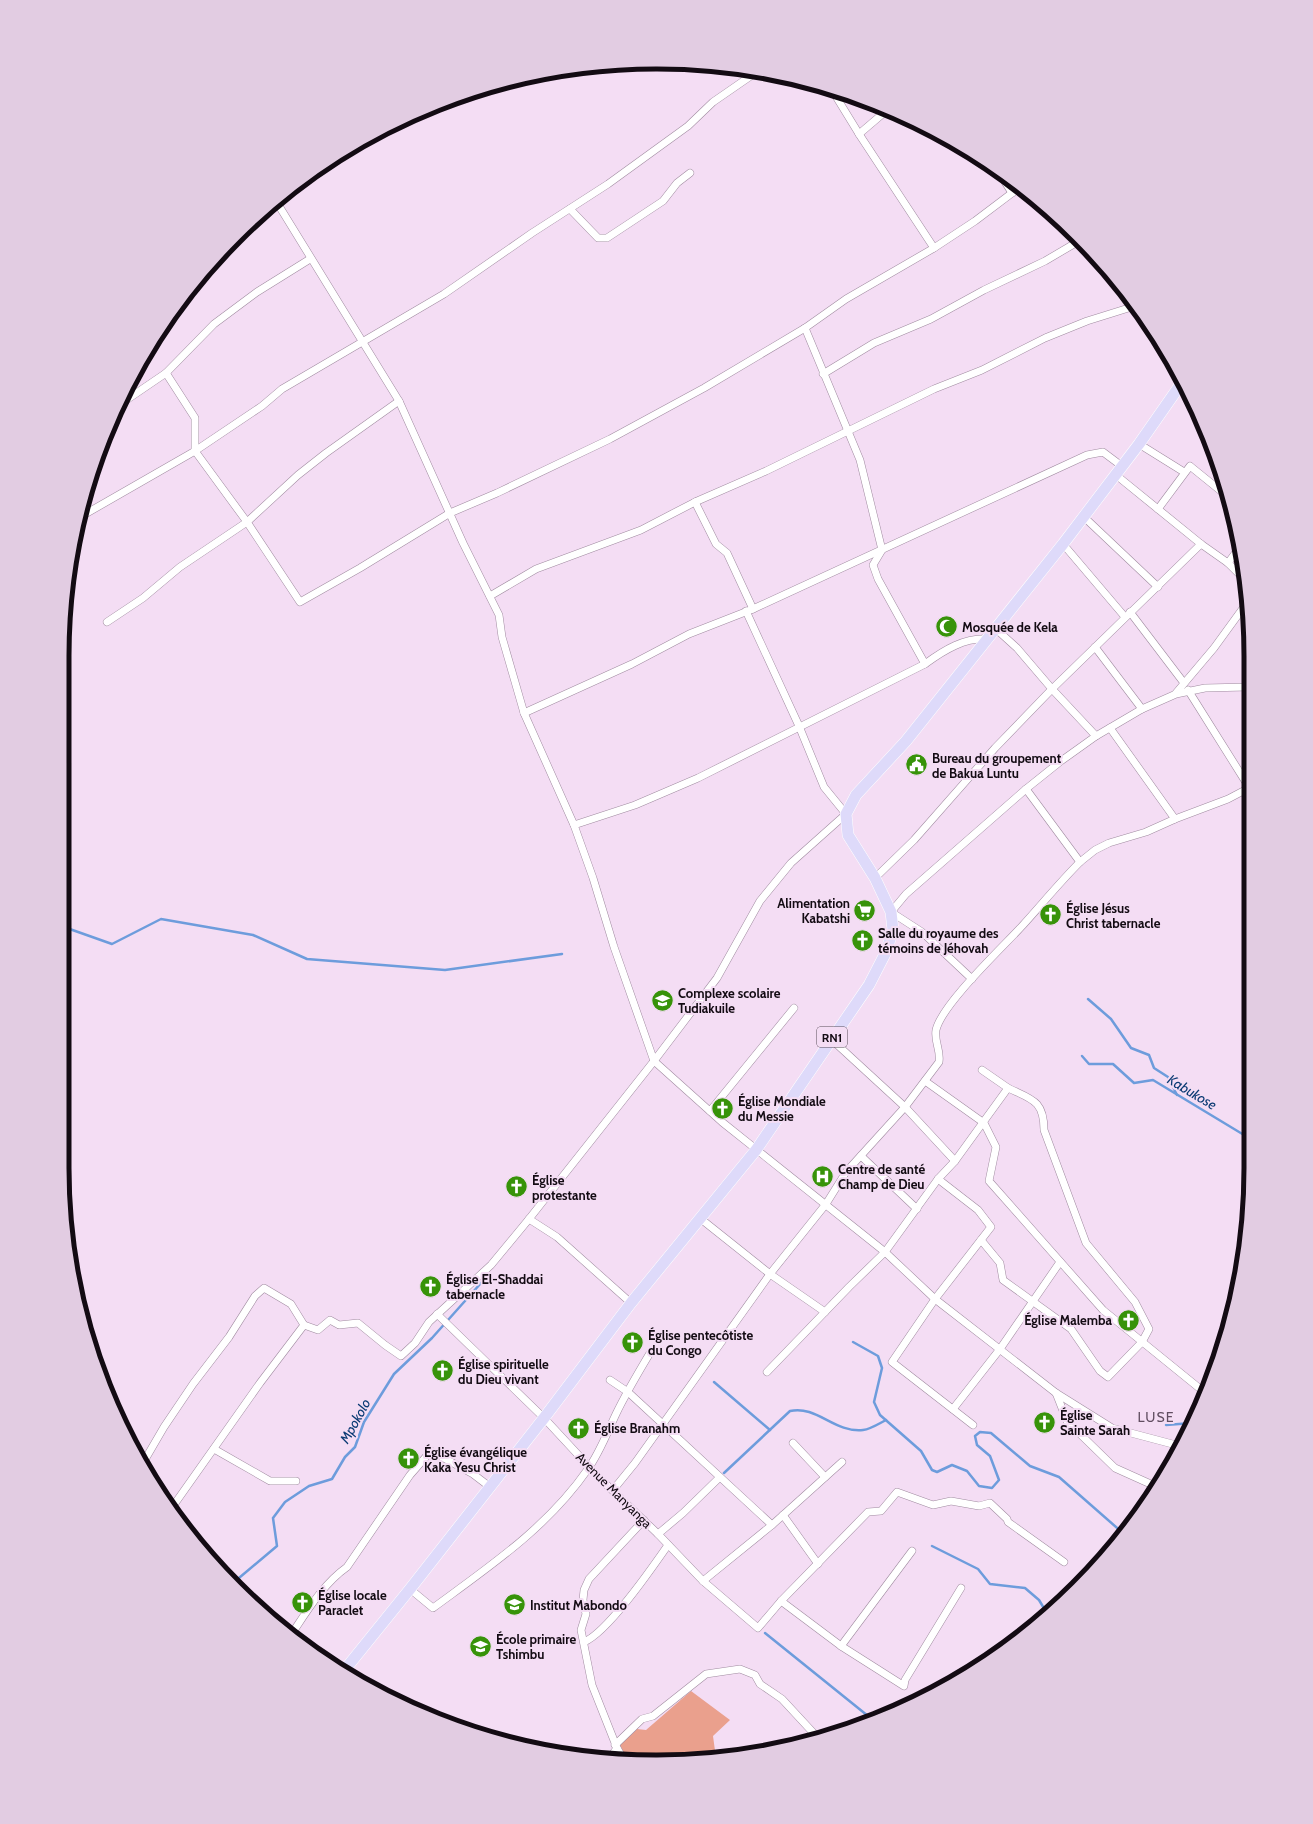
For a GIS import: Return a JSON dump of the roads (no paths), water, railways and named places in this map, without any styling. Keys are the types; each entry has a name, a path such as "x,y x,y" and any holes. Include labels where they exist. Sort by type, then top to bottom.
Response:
{"highway":[{"path":"846,814 856,795 906,741 989,639 1140,444 1178,388"},
{"name":"RN1","path":"349,1667 544,1418 631,1303 756,1150 869,985 886,952 893,930 891,912 876,878 848,835 846,814"}],"street":[{"path":"87,513 195,451 262,406 282,389 444,294 480,268 650,155 688,126 713,102 749,77"},
{"path":"836,97 858,134 934,248"},
{"path":"858,134 882,114"},
{"path":"570,209 598,238 607,238 663,201 677,183 690,173"},
{"path":"1007,185 1012,193"},
{"path":"166,373 196,418 195,451 247,522 300,602 360,568 450,512 497,493 610,439 704,388 805,328 846,299 934,248 975,221 1015,191"},
{"path":"279,206 310,259 399,401 499,615 502,637 524,713 574,825 593,878 614,947 654,1061 722,1122 885,1252 935,1299 1056,1393 1112,1428 1174,1444"},
{"path":"824,374 874,343 931,319 984,290 1045,261 1074,244"},
{"path":"130,398 166,373 214,324 257,292 310,259"},
{"path":"490,596 536,569 640,530 695,502 766,471 934,389 982,370 1061,331 1129,308"},
{"path":"805,328 860,460 882,550 873,565 878,579 925,664"},
{"path":"107,622 143,598 180,567 247,522 321,457 399,401"},
{"path":"1140,444 1184,472"},
{"path":"524,713 632,664 689,634 750,610 1087,455 1103,452 1119,471 1158,509 1201,544 1228,563 1238,573"},
{"path":"1158,509 1184,472 1190,466 1220,490"},
{"path":"146,1458 164,1427 193,1384 229,1337 255,1296 264,1288 291,1304 304,1325 318,1330 330,1320 339,1325 358,1323 385,1346 401,1356 414,1343 429,1322 492,1264 529,1219 654,1061 717,978 760,901 791,863 846,814 824,787 727,553 716,544 695,502"},
{"path":"1084,517 1158,587"},
{"path":"1063,544 1127,615 1184,683"},
{"path":"876,878 914,840 995,748 1052,689 1201,544"},
{"path":"1228,563 1235,554"},
{"path":"1176,694 1214,648 1242,609"},
{"path":"996,629 1017,648 1052,689 1096,736"},
{"path":"574,825 642,802 698,778 925,664 938,654 954,645 977,638 989,639"},
{"path":"1095,647 1142,709"},
{"path":"972,979 922,932 891,912 906,894 1026,789 1096,736 1142,709 1188,690 1244,687"},
{"path":"1188,690 1244,779"},
{"path":"1110,728 1175,819"},
{"path":"1026,789 1080,862"},
{"path":"613,1490 636,1463 770,1274 826,1204 846,1172 905,1107 939,1062 941,1054 936,1042 936,1030 942,1015 972,979 1080,862 1095,850 1109,843 1146,832 1175,819 1228,799 1244,791"},
{"path":"710,1111 794,1008"},
{"path":"831,1039 905,1107 955,1161"},
{"path":"981,1240 1000,1263 1003,1280 1071,1330 1100,1371 1108,1377 1142,1342 1149,1329 1135,1302 1086,1243 1044,1130 1044,1115 1035,1101 1008,1088 982,1070"},
{"path":"925,1081 984,1123 996,1147 989,1181 1060,1262 1103,1310 1200,1389"},
{"path":"767,1372 885,1252 938,1179 955,1161 984,1123 1008,1088"},
{"path":"861,1156 917,1209"},
{"path":"938,1179 978,1210 990,1227 935,1299 892,1362 973,1425"},
{"path":"529,1219 557,1237 631,1303"},
{"path":"701,1219 770,1274 825,1312"},
{"path":"953,1409 1000,1349 1060,1262"},
{"name":"Avenue Manyanga","path":"437,1314 544,1418 589,1468 644,1520 703,1581 758,1628 781,1601"},
{"path":"175,1504 260,1383 304,1325"},
{"path":"410,1589 432,1608 512,1550 555,1511 589,1468 650,1353"},
{"path":"610,1380 628,1392 719,1478 772,1525"},
{"path":"1056,1393 1069,1426 1079,1433 1115,1468 1151,1484"},
{"path":"793,1443 825,1478"},
{"path":"214,1449 270,1481 296,1481"},
{"path":"294,1630 315,1599 335,1575 347,1567 410,1475 431,1451 473,1474 490,1487"},
{"path":"703,1581 772,1525 842,1462"},
{"path":"658,1534 683,1513 719,1478"},
{"path":"961,1588 905,1680 904,1686 841,1646 781,1601 868,1512 881,1511 897,1492 933,1505 951,1502 979,1506 990,1503 1007,1519 1008,1522 1064,1562"},
{"path":"783,1515 818,1564"},
{"path":"621,1754 592,1685 582,1630 586,1614 583,1600 584,1590 589,1579 644,1520"},
{"path":"584,1642 591,1640 613,1617 647,1576 668,1545"},
{"path":"841,1646 912,1551"},
{"path":"612,1753 616,1746 642,1719 653,1716 706,1674 740,1669 755,1675 760,1684 782,1699 814,1733"}],"waterway":[{"path":"69,929 112,944 161,919 253,935 307,959 445,970 562,954"},
{"path":"1088,999 1111,1019 1131,1048 1149,1055 1154,1068 1168,1077 1177,1095"},
{"name":"Kabukose","path":"1082,1056 1089,1064 1113,1064 1134,1083 1153,1080 1244,1135"},
{"name":"Mpokolo","path":"237,1579 277,1546 273,1518 285,1502 309,1486 332,1479 345,1457 355,1447 364,1422 394,1374 432,1338 489,1274"},
{"path":"853,1342 878,1356 882,1368 874,1402 880,1415 921,1451 932,1470 937,1472 952,1465 967,1471 979,1486 992,1488 999,1480 990,1456 977,1445 975,1436 980,1432 991,1433 1030,1466 1059,1477 1119,1530"},
{"path":"714,1382 770,1430"},
{"path":"724,1473 790,1411 800,1410 809,1412 834,1424 853,1430 863,1430 886,1420"},
{"name":"LUSE","path":"1166,1425 1185,1424"},
{"path":"932,1546 978,1569 990,1584 1025,1588 1039,1600 1044,1609"},
{"path":"765,1633 867,1715"}],"place":[{"name":"Mosquée de Kela","path":"947,627"},
{"name":"Bureau du groupement de Bakua Luntu","path":"917,765"},
{"name":"Alimentation Kabatshi","path":"865,910"},
{"name":"Église Jésus Christ tabernacle","path":"1050,915"},
{"name":"Salle du royaume des témoins de Jéhovah","path":"863,940"},
{"name":"Complexe scolaire Tudiakuile","path":"662,1000"},
{"name":"Église Mondiale du Messie","path":"722,1108"},
{"name":"Centre de santé Champ de Dieu","path":"823,1176"},
{"name":"Église protestante","path":"516,1187"},
{"name":"Église El-Shaddai tabernacle","path":"430,1286"},
{"name":"Église Malemba","path":"1128,1320"},
{"name":"Église pentecôtiste du Congo","path":"632,1342"},
{"name":"Église spirituelle du Dieu vivant","path":"442,1371"},
{"name":"Église Sainte Sarah","path":"1045,1422"},
{"name":"Église Branahm","path":"578,1428"},
{"name":"Église évangélique Kaka Yesu Christ","path":"408,1459"},
{"name":"Église locale Paraclet","path":"302,1602"},
{"name":"Institut Mabondo","path":"515,1605"},
{"name":"École primaire Tshimbu","path":"481,1646"}],"district":[{"name":"LUSE","path":"1156,1417"}]}
